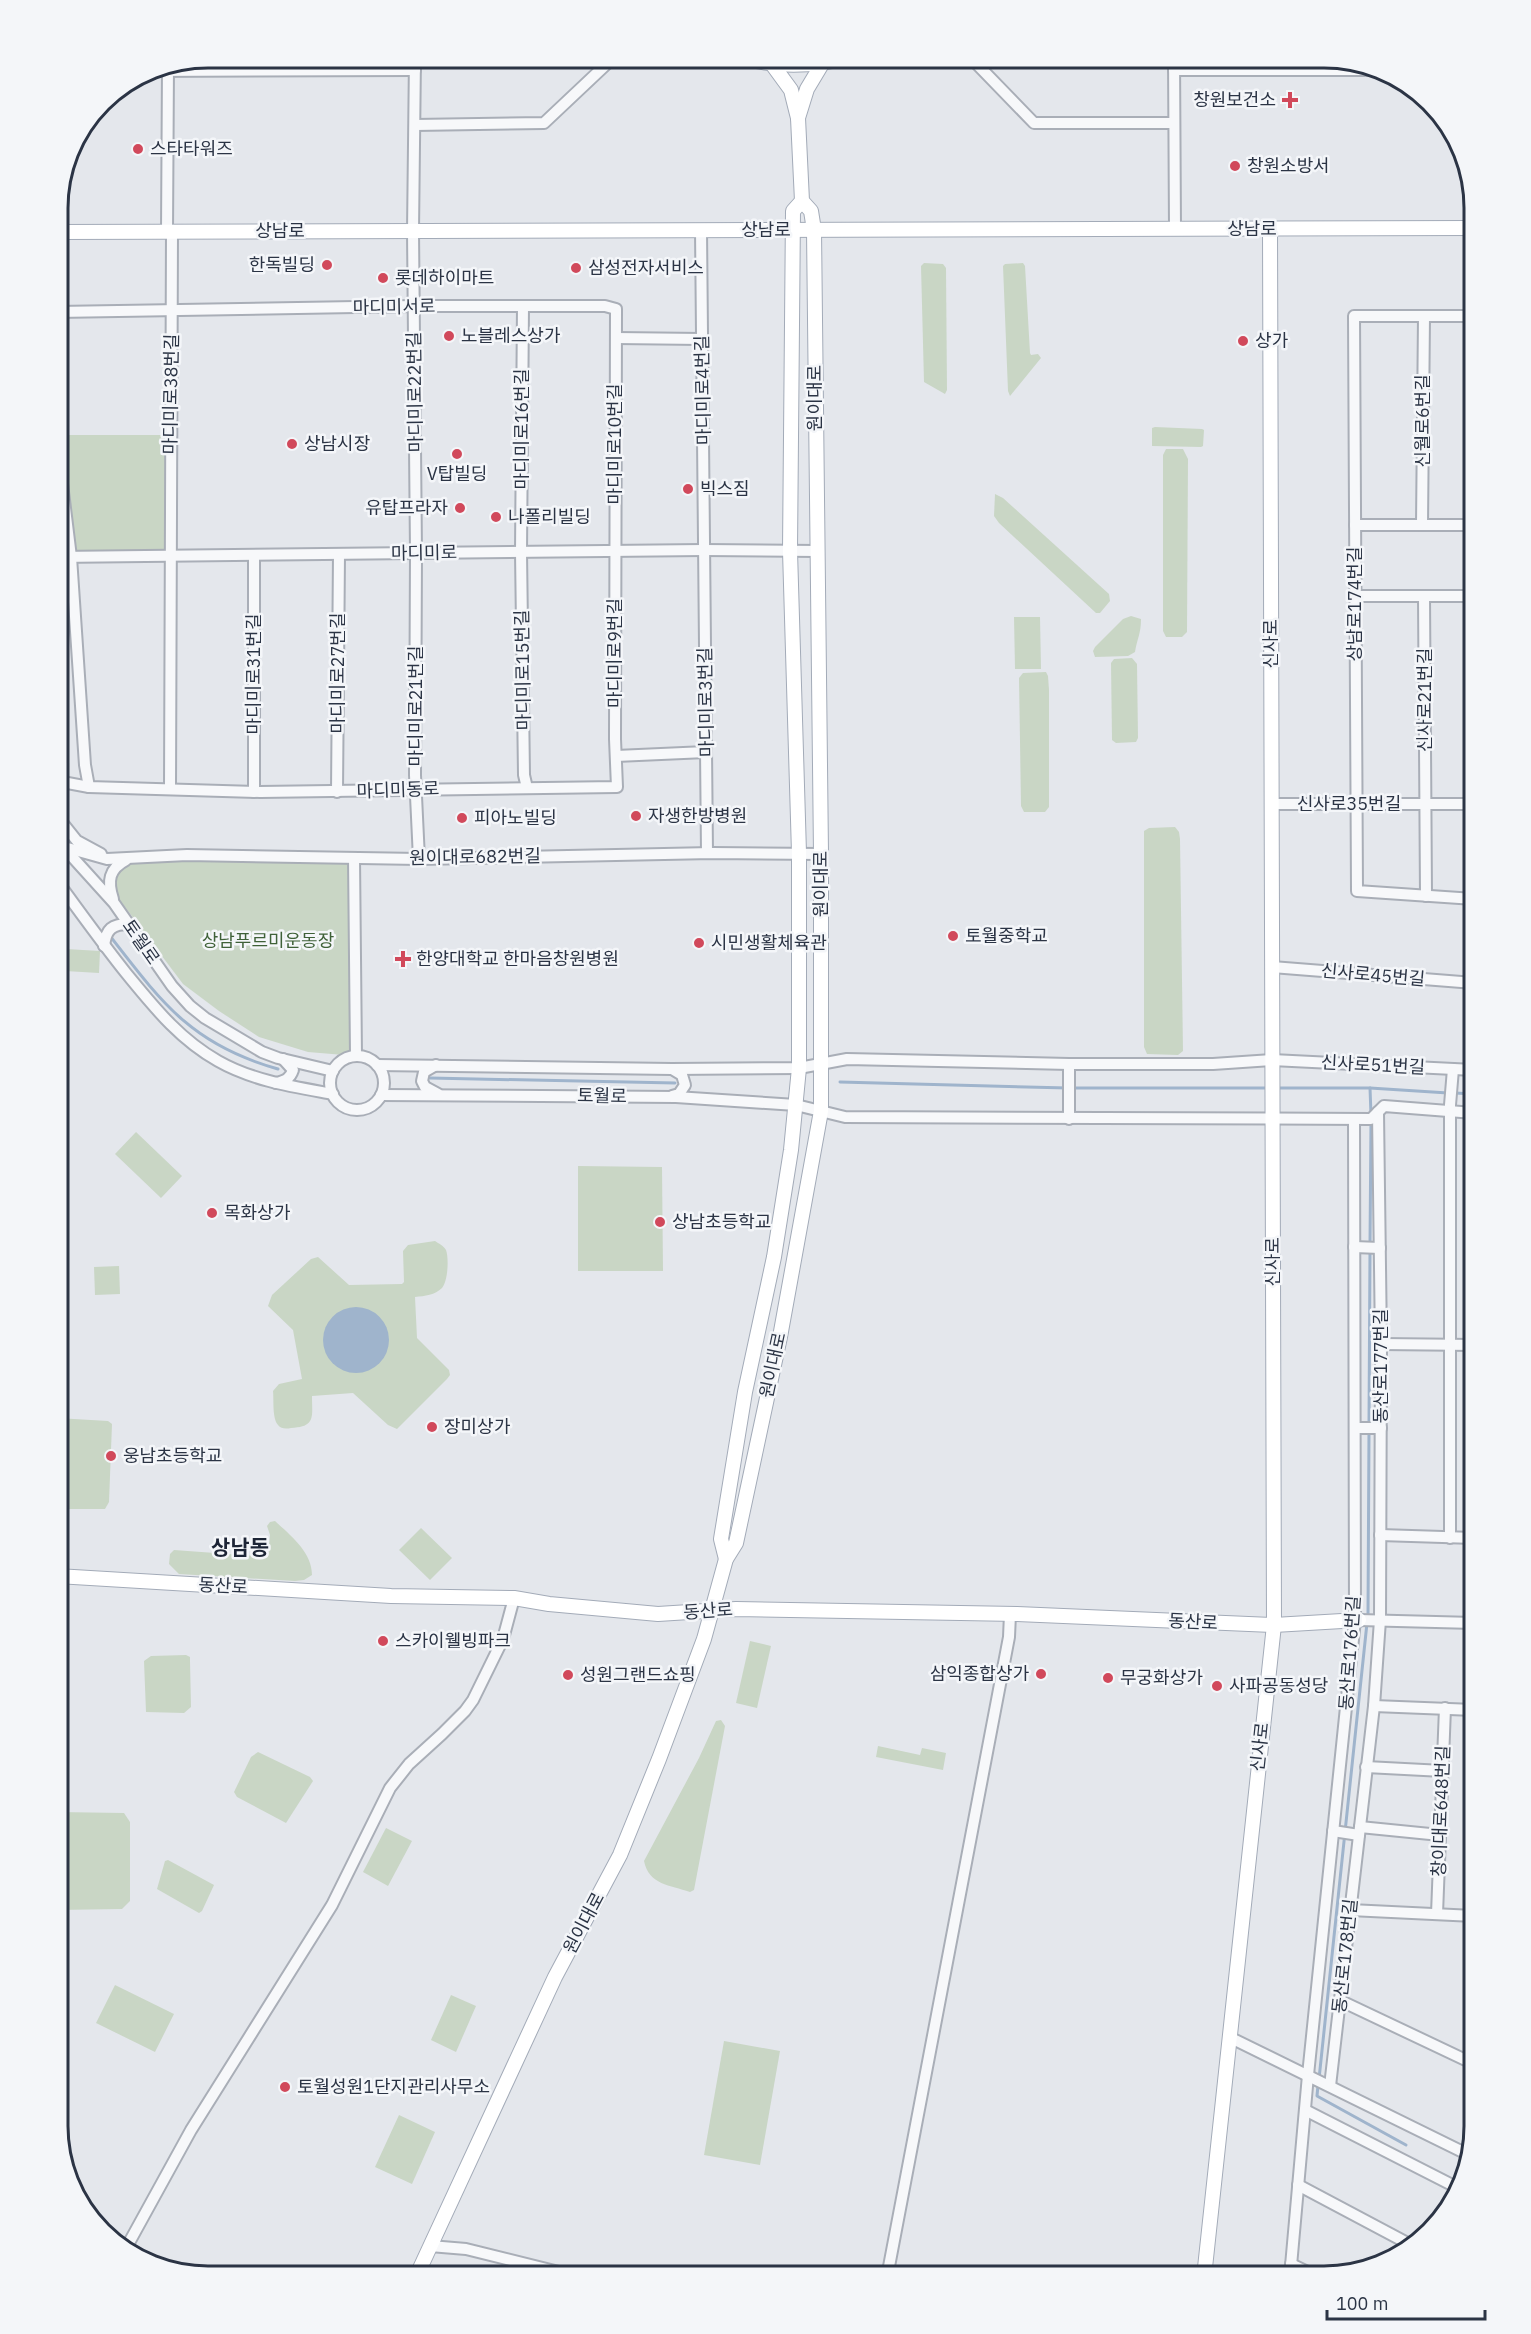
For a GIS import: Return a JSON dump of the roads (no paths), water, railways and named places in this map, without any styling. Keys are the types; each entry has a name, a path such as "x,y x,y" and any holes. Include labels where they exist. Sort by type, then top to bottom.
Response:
{"main road":[{"name":"원이대로","path":"421,2266 555,1977 620,1855 659,1759 712,1610 726,1559 736,1543 795,1261 821,1111 821,854 813,230 811,211 802,201 798,118 791,90 775,68"},
{"name":"원이대로","path":"798,118 807,89 820,68"},
{"name":"원이대로","path":"726,1559 720,1539 745,1392 774,1257 796,1105 799,1068 799,853 790,551 792,211 802,201"},
{"name":"신사로","path":"1205,2266 1274,1625 1270,228"},
{"name":"상남로","path":"68,232 1463,228"},
{"name":"동산로","path":"68,1577 391,1596 514,1598 549,1605 658,1614 736,1609 1010,1614 1274,1625 1357,1620"}],"street":[{"path":"202,68 415,70"},
{"path":"415,125 544,123 602,68"},
{"path":"981,68 1034,123 1174,123"},
{"name":"마디미로22번길","path":"415,70 413,231 416,553"},
{"path":"1175,229 1174,70 1351,70"},
{"name":"마디미로38번길","path":"168,73 172,311 169,556"},
{"name":"마디미로4번길","path":"701,230 704,550"},
{"name":"마디미서로","path":"68,312 414,306 605,306 616,309 616,338"},
{"name":"마디미로16번길","path":"521,552 523,306"},
{"name":"상남로174번길","path":"1424,316 1354,316 1357,891 1426,896"},
{"path":"1424,316 1463,316"},
{"name":"신월로6번길","path":"1422,525 1424,316"},
{"path":"616,338 702,339"},
{"name":"마디미로10번길","path":"615,551 616,338"},
{"path":"1355,525 1463,525"},
{"path":"68,539 85,765 89,787"},
{"name":"마디미로","path":"70,557 704,550 817,551"},
{"name":"마디미로3번길","path":"704,550 707,853"},
{"name":"마디미로9번길","path":"615,551 616,756"},
{"name":"마디미로15번길","path":"521,552 524,775 527,788"},
{"name":"마디미로21번길","path":"416,553 418,859"},
{"name":"마디미로27번길","path":"337,792 339,554"},
{"name":"마디미로31번길","path":"254,555 254,792"},
{"path":"169,556 170,789"},
{"path":"1355,596 1463,596"},
{"name":"신사로21번길","path":"1424,596 1425,804"},
{"path":"616,756 706,753"},
{"name":"마디미동로","path":"68,783 89,787 254,792 617,787 616,756"},
{"name":"신사로35번길","path":"1272,804 1463,804"},
{"name":"신사로35번길","path":"1425,804 1426,896"},
{"path":"68,830 77,841 94,851 124,859"},
{"path":"68,846 107,859 124,859"},
{"name":"토월로","path":"68,852 114,903 172,986 190,1006 243,1042 283,1059 333,1071"},
{"name":"원이대로682번길","path":"124,859 187,855 418,859 707,853 821,854"},
{"path":"354,858 356,1056"},
{"path":"114,903 108,882 111,874 124,859"},
{"name":"토월로","path":"68,895 104,946 159,1014 184,1039 220,1062 276,1083 333,1094"},
{"path":"1426,896 1463,898"},
{"path":"104,946 106,933 111,928 115,925 129,924"},
{"name":"신사로45번길","path":"1272,967 1463,982"},
{"path":"364,1056 377,1065 383,1074 384,1082 381,1095 373,1105 356,1110 341,1104 333,1094 330,1083 333,1071 340,1061 364,1056"},
{"path":"276,1083 288,1079 293,1070 283,1059"},
{"name":"토월로","path":"377,1065 672,1069 799,1068 847,1059 1068,1064"},
{"name":"신사로51번길","path":"1068,1064 1213,1064 1272,1060 1463,1071"},
{"path":"1068,1064 1070,1119"},
{"path":"437,1065 424,1072 422,1081 425,1087 440,1095"},
{"path":"669,1097 679,1094 685,1085 682,1075 672,1069"},
{"path":"1450,1538 1453,1072"},
{"name":"토월로","path":"381,1095 669,1097 796,1105 845,1117 1070,1119 1272,1112 1356,1119 1374,1115 1384,1106 1451,1108 1463,1111"},
{"name":"동산로177번길","path":"1374,1115 1381,1344 1377,1620"},
{"name":"동산로176번길","path":"1291,2264 1357,1620 1356,1119"},
{"path":"1356,1247 1378,1248"},
{"path":"1381,1344 1463,1345"},
{"path":"1356,1428 1378,1428"},
{"path":"1380,1536 1463,1538"},
{"path":"129,2243 190,2130 332,1905 390,1788 409,1764 465,1711 473,1700 502,1639 514,1598"},
{"path":"889,2266 1009,1637 1010,1614"},
{"path":"1357,1620 1463,1623"},
{"name":"동산로178번길","path":"1328,2085 1374,1706 1377,1620"},
{"path":"1374,1706 1463,1709"},
{"name":"창이대로648번길","path":"1437,1914 1445,1708"},
{"path":"1366,1767 1443,1771"},
{"path":"1335,1832 1440,1835"},
{"path":"1350,1910 1463,1915"},
{"path":"1340,2000 1463,2059"},
{"path":"1229,2037 1461,2149"},
{"path":"1305,2110 1451,2184"},
{"path":"1298,2185 1404,2241"},
{"path":"430,2246 466,2249 535,2266"},
{"path":"1291,2264 1295,2266"}],"water":[{"path":"356,1307 369,1310 379,1317 386,1327 389,1340 386,1353 379,1363 369,1370 356,1373 343,1370 333,1363 326,1353 323,1340 326,1327 333,1317 343,1310"}],"waterway":[{"path":"110,936 146,982 181,1019 223,1048 278,1069"},
{"path":"430,1078 675,1083"},
{"path":"840,1082 1068,1088 1268,1088"},
{"path":"1278,1088 1370,1088 1448,1093"},
{"path":"1370,1088 1371,1115"},
{"path":"1455,1093 1463,1093"},
{"path":"1370,1244 1371,1122"},
{"path":"1369,1424 1370,1251"},
{"path":"1368,1616 1369,1431"},
{"path":"1319,2079 1367,1623"},
{"path":"1318,2085 1317,2096 1406,2145"}],"place":[{"name":"창원보건소","path":"1290,100"},
{"name":"스타타워즈","path":"138,149"},
{"name":"창원소방서","path":"1235,166"},
{"name":"한독빌딩","path":"327,265"},
{"name":"삼성전자서비스","path":"576,268"},
{"name":"롯데하이마트","path":"383,278"},
{"name":"노블레스상가","path":"449,336"},
{"name":"상가","path":"1243,341"},
{"name":"상남시장","path":"292,444"},
{"name":"V탑빌딩","path":"457,454"},
{"name":"빅스짐","path":"688,489"},
{"name":"유탑프라자","path":"460,508"},
{"name":"나폴리빌딩","path":"496,517"},
{"name":"자생한방병원","path":"636,816"},
{"name":"피아노빌딩","path":"462,818"},
{"name":"토월중학교","path":"953,936"},
{"name":"시민생활체육관","path":"699,943"},
{"name":"한양대학교 한마음창원병원","path":"403,959"},
{"name":"목화상가","path":"212,1213"},
{"name":"상남초등학교","path":"660,1222"},
{"name":"장미상가","path":"432,1427"},
{"name":"웅남초등학교","path":"111,1456"},
{"name":"스카이웰빙파크","path":"383,1641"},
{"name":"삼익종합상가","path":"1041,1674"},
{"name":"성원그랜드쇼핑","path":"568,1675"},
{"name":"무궁화상가","path":"1108,1678"},
{"name":"사파공동성당","path":"1217,1686"},
{"name":"토월성원1단지관리사무소","path":"285,2087"}],"district":[{"name":"상남동","path":"240,1548"}],"park label":[{"name":"상남푸르미운동장","path":"268,941"}]}
